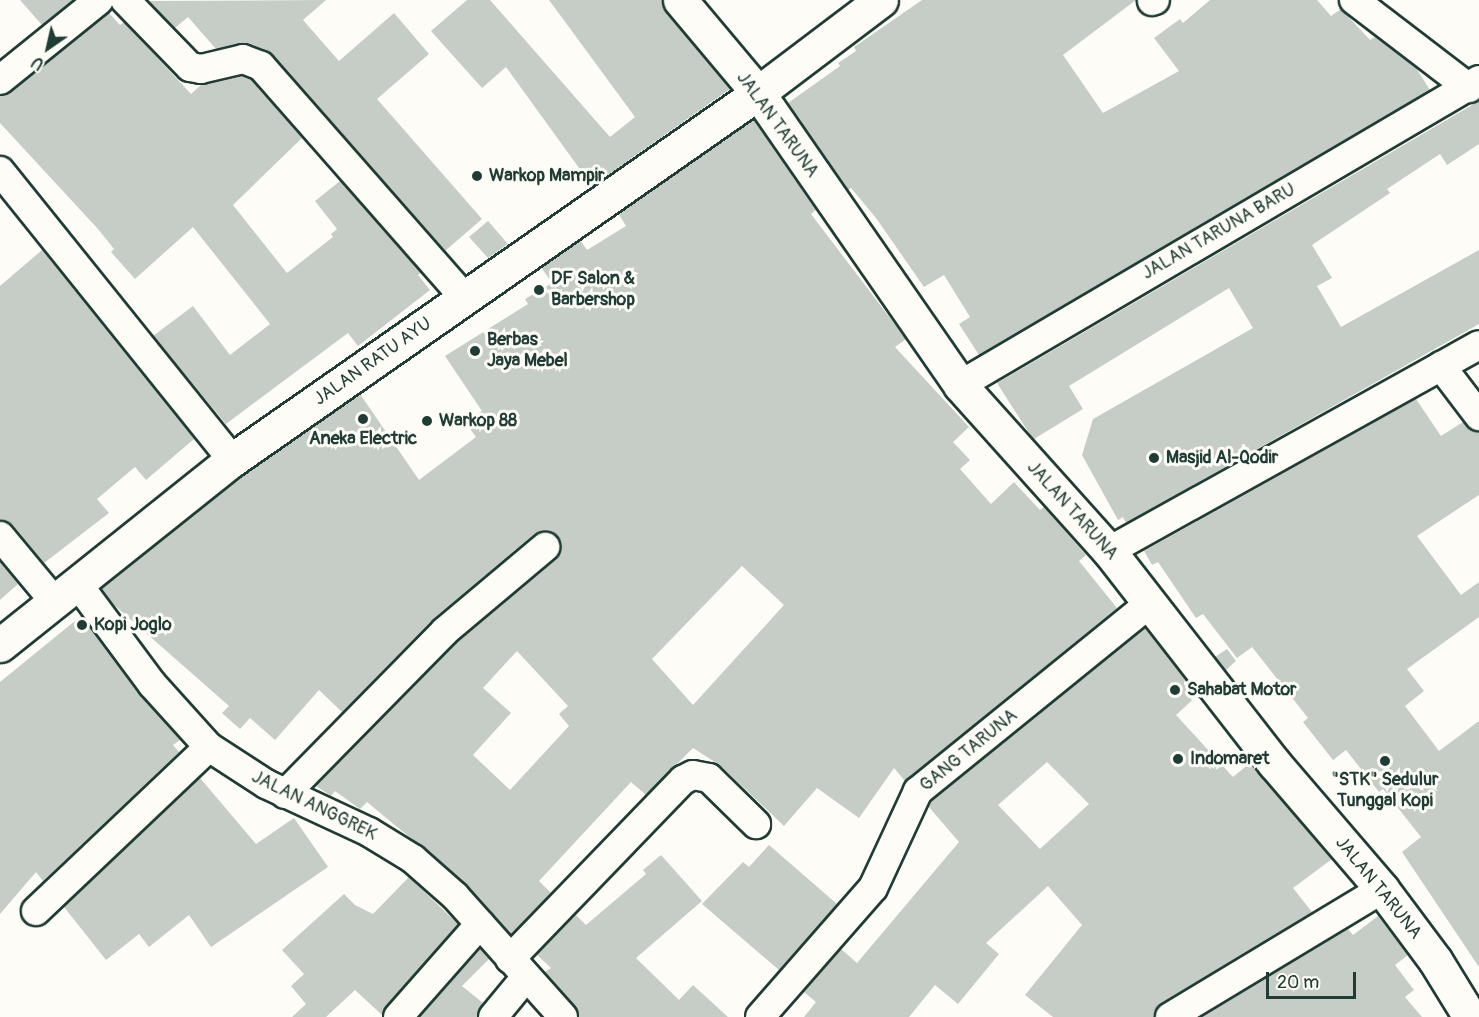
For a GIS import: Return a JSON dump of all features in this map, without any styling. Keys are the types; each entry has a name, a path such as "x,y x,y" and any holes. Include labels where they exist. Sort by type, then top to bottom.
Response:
{"street":[{"path":"0,80 99,0"},
{"path":"125,0 190,67 201,69 243,59 261,66 465,298"},
{"name":"JALAN TARUNA","path":"680,0 758,93 960,385 1109,551 1274,763 1382,889 1435,960 1470,1017"},
{"name":"JALAN RATU AYU","path":"0,645 232,460 758,93 881,0"},
{"path":"1354,0 1474,84"},
{"name":"JALAN TARUNA BARU","path":"960,385 1474,84"},
{"path":"0,171 232,460"},
{"path":"1109,551 1479,345"},
{"path":"1441,366 1479,416"},
{"name":"JALAN ANGGREK","path":"0,536 65,592 209,747 285,794 393,845 455,896 563,1017"},
{"path":"285,794 445,631 545,547"},
{"name":"GANG TARUNA","path":"760,1017 873,888 918,791 1150,602"},
{"path":"36,911 209,747"},
{"path":"493,1017 518,968 683,780 693,775 709,778 756,824"},
{"path":"1170,1017 1382,889"},
{"path":"398,1017 480,924"}],"building":[{"path":"20,0 73,0 42,25"},
{"path":"326,0 303,20 339,61 394,13 429,54 377,99 482,219 445,251 273,55 248,43 216,49 188,17 175,28 149,1"},
{"path":"467,0 490,0 610,137 635,117 549,0 662,0 666,12 730,89 592,186 506,67 482,88 431,31"},
{"path":"922,0 1136,0 1063,55 1103,113 1179,71 1154,38 1180,19 1183,23 1210,0 1317,0 1331,16 1341,9 1370,40 1375,37 1416,68 1430,90 979,355 959,324 970,317 944,275 924,287 876,218 851,188 848,190 788,103 840,66 838,63 856,51 854,47"},
{"path":"109,13 120,25 124,22 191,94 201,85 242,76 251,80 302,138 233,205 287,273 333,237 331,234 337,229 315,201 340,181 421,273 418,275 430,290 358,346 348,333 226,424 153,336 193,306 230,355 270,324 193,227 135,279 111,252 114,249 98,229 0,123 0,96 10,93"},
{"path":"1479,101 1479,144 1447,165 1440,154 1387,189 1390,193 1312,245 1332,278 1317,286 1341,327 1479,250 1479,324 1126,523 1123,517 1118,520 1082,455 1093,419 1253,328 1229,288 1069,386 1083,409 1034,439 1031,436 997,383"},
{"path":"753,119 816,210 811,214 906,339 895,347 969,427 953,442 970,460 960,469 991,504 1014,482 1040,510 1044,507 1086,555 1079,561 1117,608 905,781 894,768 859,818 817,788 784,826 721,766 693,748 646,795 631,782 539,881 551,893 511,934 466,884 367,802 360,809 335,791 331,796 316,786 456,643 556,560 561,545 557,536 543,531 534,534 434,618 342,712 319,690 275,740 250,718 240,729 222,713 229,706 113,604 101,588 243,475 360,394 419,480 476,437 465,422 482,411 445,356 528,304 525,299 552,283 541,267 580,240 587,250 626,226 618,213","holes":["742,566 784,605 693,705 652,659","517,651 568,706 559,714 569,726 510,790 473,755 511,713 483,688"]},
{"path":"488,221 508,244 488,258 469,237"},
{"path":"42,250 194,439 146,480 135,467 97,499 109,513 44,563 13,525 0,520 0,286"},
{"path":"1416,399 1441,436 1463,422 1479,432 1479,495 1417,536 1461,595 1479,582 1479,617 1407,669 1424,691 1405,706 1439,751 1479,721 1479,967 1402,852 1421,837 1383,789 1379,792 1346,750 1333,760 1303,722 1308,718 1252,647 1237,658 1203,614 1196,618 1158,562 1152,565 1144,551"},
{"path":"0,562 18,584 0,600"},
{"path":"81,616 139,694 180,740 173,745 179,752 43,881 36,872 0,914 0,682"},
{"path":"1145,628 1198,695 1176,715 1233,777 1250,763 1332,859 1293,888 1312,912 1161,1003 1154,1017 1053,1017 1025,995 1082,925 1048,886 986,943 999,954 958,1004 935,985 909,1017 804,1017 816,1002 804,992 841,949 857,963 959,842 929,807 931,801","holes":["1047,762 1089,804 1040,849 998,805"]},
{"path":"1227,649 1236,661 1226,670 1215,657"},
{"path":"200,778 256,844 294,818 328,867 211,947 189,915 149,947 139,934 106,960 64,907"},
{"path":"769,845 837,904 779,970 702,904 743,862 749,867"},
{"path":"661,855 702,901 636,958 679,1000 693,985 728,1017 579,1017 575,1006 545,972 551,968 537,955 576,915 586,925 646,874 643,870"},
{"path":"409,877 458,924 382,1015 355,990 326,1017 292,1017 306,1004 291,986 304,974 282,950 344,894 355,905 373,914"},
{"path":"1378,916 1408,955 1395,965 1414,990 1405,997 1422,1017 1202,1017 1348,929 1353,935"},
{"path":"480,949 489,959 462,986 483,1003 477,1017 420,1017"}],"place":[{"name":"Warkop Mampir","path":"477,176"},
{"name":"DF Salon & Barbershop","path":"539,290"},
{"name":"Berbas Jaya Mebel","path":"475,351"},
{"name":"Aneka Electric","path":"363,419"},
{"name":"Warkop 88","path":"427,421"},
{"name":"Masjid Al-Qodir","path":"1154,458"},
{"name":"Kopi Joglo","path":"82,625"},
{"name":"Sahabat Motor","path":"1175,690"},
{"name":"Indomaret","path":"1178,759"},
{"name":"\"STK\" Sedulur Tunggal Kopi","path":"1385,761"}]}
